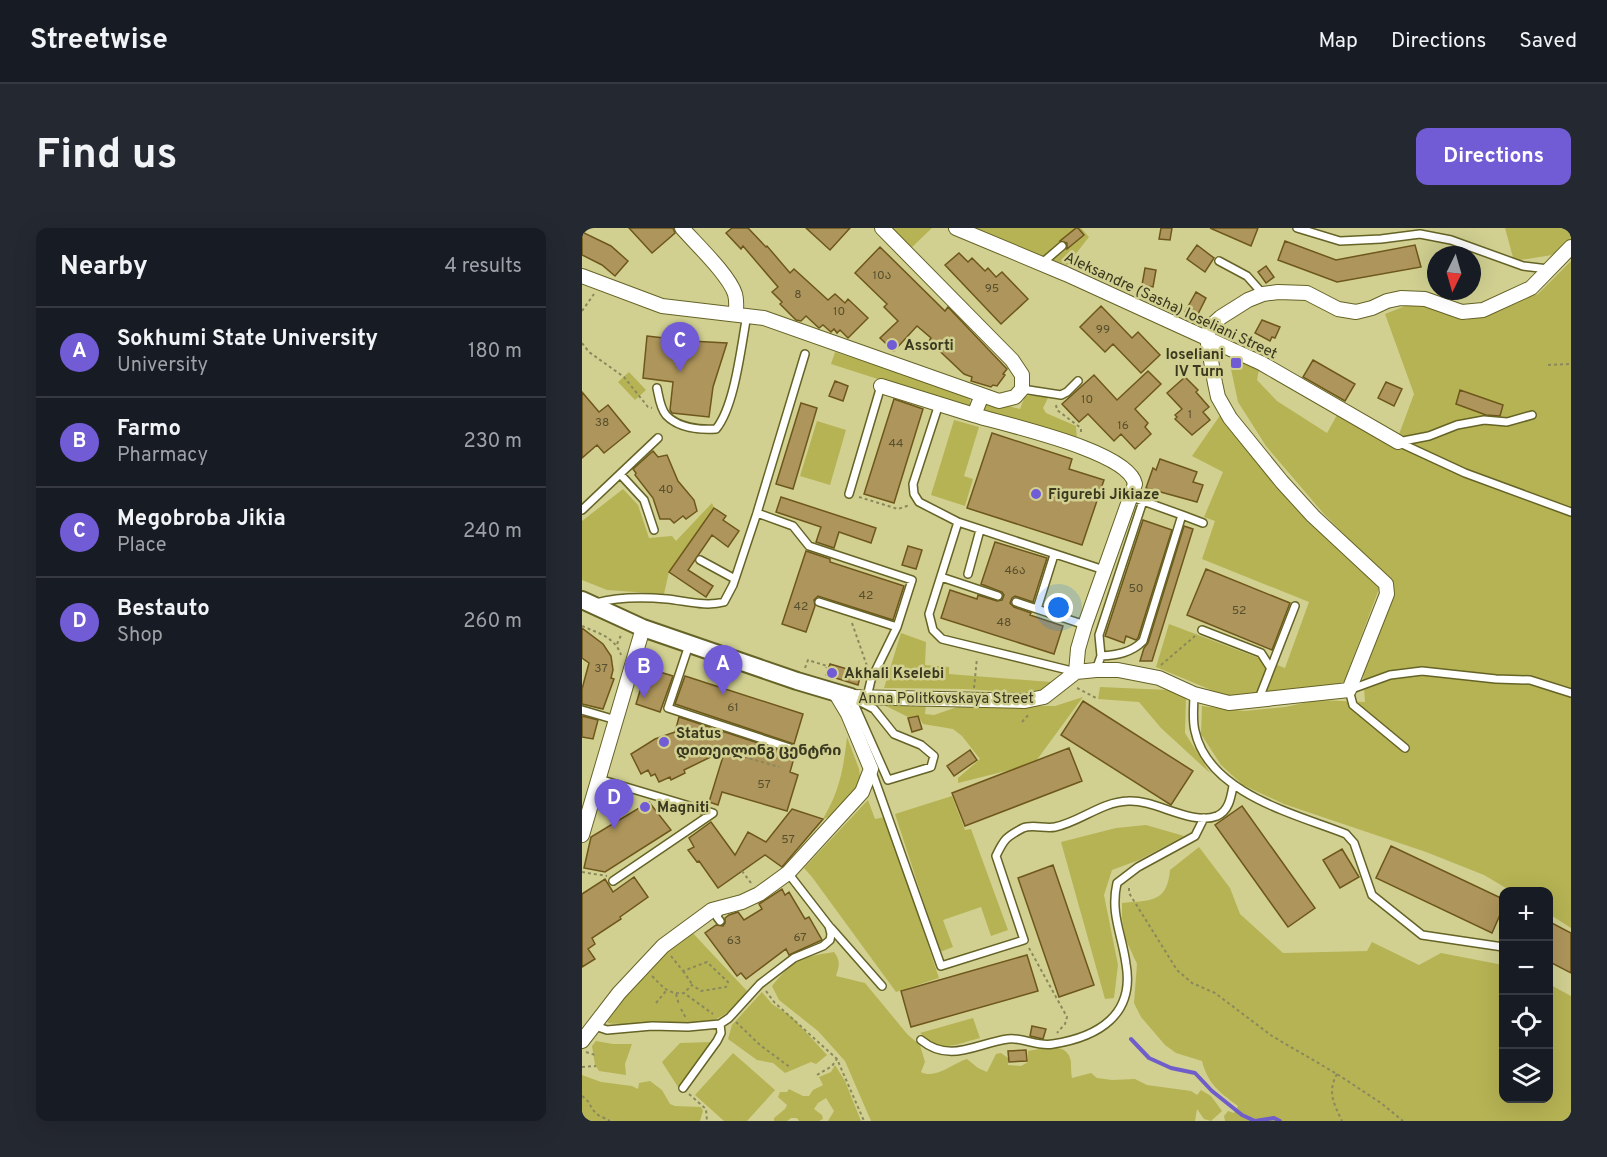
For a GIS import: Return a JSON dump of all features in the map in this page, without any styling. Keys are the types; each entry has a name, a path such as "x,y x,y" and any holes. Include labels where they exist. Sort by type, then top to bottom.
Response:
{"street":[{"path":"682,228 735,292 741,314"},
{"path":"582,276 662,306 764,318 999,401 1015,397 1022,388 1022,375 1012,360 882,228"},
{"name":"Aleksandre (Sasha) Ioseliani Street","path":"956,228 1261,363 1398,442"},
{"path":"1349,690 1387,594 1386,584 1313,516 1230,418 1218,397 1207,338 1210,327 1248,300 1263,294 1278,292 1307,293 1338,309 1356,312 1401,298 1425,299 1461,312 1483,310 1531,288 1571,247"},
{"path":"882,386 1084,447 1117,463 1134,479 1136,499 1104,570 1078,649 1076,672"},
{"path":"974,415 982,395"},
{"name":"Anna Politkovskaya Street","path":"587,602 643,628 689,645 851,696 1025,701 1044,698 1076,672 1096,670 1118,670 1150,676 1194,694 1229,703 1349,690"},
{"path":"582,835 643,628"},
{"path":"582,1041 619,993 663,946 712,910 721,914 759,894 788,873 862,792 871,769 848,714 851,696"}],"lane":[{"path":"1297,228 1340,241 1420,234 1451,240 1523,266 1548,269"},
{"path":"1041,264 1062,246"},
{"path":"1219,261 1247,276 1263,294"},
{"path":"657,388 661,406 674,421 703,430 716,429 723,420 730,399 741,314"},
{"path":"587,602 613,598 663,599 713,605 724,602 735,579 757,513 805,354"},
{"path":"1022,388 1055,395 1067,392 1078,381"},
{"path":"849,494 882,386"},
{"path":"939,404 913,484 914,494 919,502 958,522 1104,570"},
{"path":"1398,442 1429,436 1457,424 1484,420 1507,422 1532,415"},
{"path":"582,510 658,438"},
{"path":"1398,442 1465,473 1571,512"},
{"path":"620,474 644,500 654,530"},
{"path":"1096,670 1101,656 1099,635 1136,499 1203,523"},
{"path":"757,513 793,526 809,546 912,580 897,627 871,680 851,696"},
{"path":"1101,656 1117,655 1135,649 1143,641 1182,515"},
{"path":"958,522 929,614 933,630 942,639 1076,672"},
{"path":"968,573 980,530"},
{"path":"1037,609 1054,555"},
{"path":"700,560 735,579"},
{"path":"940,577 998,596"},
{"path":"819,602 897,627"},
{"path":"1016,602 1085,625"},
{"path":"1258,701 1295,606"},
{"path":"1202,630 1261,653 1270,667"},
{"path":"689,645 668,708 790,748"},
{"path":"1405,748 1353,705 1349,690 1390,675 1422,671 1496,680 1530,680 1571,693"},
{"path":"1194,694 1194,730 1201,749 1215,768 1233,786 1258,799 1346,834 1354,843 1372,895 1422,935 1499,946"},
{"path":"851,696 874,709 894,734 921,745 934,756 931,767 888,780 851,696"},
{"path":"582,710 616,720"},
{"path":"871,769 941,966 1024,940 996,856 1004,839 1026,826 1053,827 1100,807 1128,800 1160,806 1186,815 1204,818 1218,816 1229,805 1233,786"},
{"path":"599,779 713,813 613,881"},
{"path":"921,1040 941,1051 954,1052 1007,1039 1046,1045 1095,1032 1111,1021 1124,1003 1127,967 1113,900 1117,883 1138,867 1195,836 1204,818"},
{"path":"788,873 829,926 882,986"},
{"path":"595,1026 607,1030 720,1024 729,1018 760,984 794,958 823,946 830,940 829,926"},
{"path":"683,1088 717,1041 721,1033 720,1024"}],"path":[{"path":"582,311 601,283"},
{"path":"582,343 589,352 624,377 648,407 661,406"},
{"path":"1548,364 1571,364"},
{"path":"1055,395 1057,410 1081,428"},
{"path":"849,494 898,509 919,502"},
{"path":"848,612 871,680"},
{"path":"582,627 606,636 616,644 622,663"},
{"path":"1150,676 1172,654 1202,630"},
{"path":"616,644 620,636"},
{"path":"975,676 978,648"},
{"path":"805,671 808,660 827,666 826,668"},
{"path":"724,688 730,672"},
{"path":"1063,681 1098,699"},
{"path":"1022,722 1034,709"},
{"path":"738,755 779,767"},
{"path":"742,871 751,883"},
{"path":"582,872 609,876 613,881"},
{"path":"1128,874 1129,893 1177,970 1192,983 1215,993 1272,1036 1381,1103 1403,1121"},
{"path":"1024,940 1067,1017 1065,1024 1055,1035"},
{"path":"663,946 692,985 701,991 726,987 728,982 707,962 683,972"},
{"path":"644,964 652,977 666,991 676,994 684,993 692,985"},
{"path":"760,984 774,1002 837,1059 864,1121"},
{"path":"656,1003 666,991"},
{"path":"684,993 710,1011 720,1024"},
{"path":"676,994 679,1005"},
{"path":"729,1018 741,1025 790,1068"},
{"path":"817,1074 832,1066 837,1059"},
{"path":"582,1067 596,1066"},
{"path":"1337,1074 1331,1084 1332,1101 1342,1121"},
{"path":"683,1088 705,1109 707,1121"},
{"path":"582,1096 590,1102 593,1111 598,1116 610,1121"}],"shaded area":[{"path":"888,228 932,228 910,249"},
{"path":"969,228 1081,228 1089,237 1067,265 1052,260 1052,257 1043,256"},
{"path":"1505,228 1571,228 1571,241 1552,255 1514,261"},
{"path":"1571,261 1571,928 1553,917 1553,887 1504,887 1484,875 1426,852 1284,804 1243,785 1221,765 1201,734 1202,706 1244,711 1285,707 1318,700 1365,702 1363,674 1388,579 1324,514 1266,446 1238,402 1231,369 1238,360 1259,369 1257,380 1277,401 1327,433 1337,415 1395,445 1414,394 1385,314 1410,304 1426,305 1466,320 1538,294"},
{"path":"835,352 963,394 970,400 971,409 831,364"},
{"path":"629,372 646,390 635,400 618,382"},
{"path":"1038,395 1048,398 1043,408 1046,413 1076,426 1077,441 981,413 982,405 989,401 1020,409 1025,396"},
{"path":"1221,414 1306,520 1368,575 1379,589 1344,682 1327,686 1223,695 1156,667 1169,624 1285,668 1309,602 1202,559 1215,521 1204,517 1223,472 1192,456"},
{"path":"954,420 979,427 964,476 973,479 965,506 931,495"},
{"path":"817,421 846,430 830,485 800,476"},
{"path":"623,489 638,505 649,538 672,536 676,541 712,503 714,508 669,572 664,594 607,590 582,580 582,521"},
{"path":"901,633 926,642 925,665 949,667 949,674 1051,682 1039,692 1027,693 965,689 884,688"},
{"path":"1100,687 1169,690 1186,698 1185,733 1210,773 1161,728 1139,702 1098,699"},
{"path":"1083,697 1036,761 958,783 958,778 980,759 962,736 953,729 923,724 918,716 908,717 878,702 926,704 925,714 934,715 960,706 1055,706"},
{"path":"847,737 859,769 861,782 856,792 835,815 823,819 840,780"},
{"path":"952,796 965,830 971,829 1008,930 991,936 981,907 943,920 953,947 940,952 895,814"},
{"path":"868,800 875,819 885,817 939,978 896,992 804,868"},
{"path":"1146,825 1184,836 1139,860 1112,870 1104,895 1118,965 1114,998 1105,999 1061,842 1116,828"},
{"path":"1199,847 1230,888 1240,914 1283,953 1367,951 1372,942 1419,965 1441,953 1499,964 1499,1103 1553,1103 1553,986 1571,996 1571,1121 1225,1121 1224,1116 1228,1111 1234,1113 1238,1106 1215,1087 1207,1076 1202,1061 1176,1053 1165,1045 1141,1017 1134,1003 1137,964 1125,938 1122,903 1156,898 1165,889 1170,870"},
{"path":"690,930 747,991 737,1004 725,1014 710,1020 681,1023 608,1023 606,1019 650,965"},
{"path":"834,952 839,964 836,976 865,983 908,1035 920,1045 925,1062 921,1072 932,1074 967,1059 987,1072 996,1054 1001,1053 1008,1058 1008,1065 1021,1066 1028,1062 1028,1051 1054,1047 1060,1048 1069,1055 1072,1078 1091,1073 1097,1078 1135,1079 1147,1085 1191,1091 1197,1095 1201,1090 1211,1096 1222,1111 1211,1121 1204,1119 1197,1109 1195,1121 871,1121 845,1061 818,1031 779,1000 772,986 786,970 799,961"},
{"path":"762,992 772,1004 792,1017 827,1055 816,1064 811,1062 785,1073 773,1063 757,1060 728,1039 732,1025"},
{"path":"973,1018 980,1038 942,1046 928,1040 920,1033"},
{"path":"596,1041 632,1044 625,1064 626,1075 599,1071 595,1065 592,1046"},
{"path":"712,1042 678,1087 662,1062 680,1043"},
{"path":"733,1053 775,1090 747,1121 724,1121 695,1095"},
{"path":"835,1065 845,1081 861,1121 828,1121 834,1111 826,1098 814,1109 822,1115 823,1119 819,1121 799,1121 797,1118 791,1118 787,1121 774,1121 774,1118 787,1105 778,1097 780,1092 787,1092 789,1089 803,1096 809,1096 813,1090 823,1085 819,1077 831,1072"},
{"path":"582,1075 601,1082 632,1086 638,1089 639,1083 650,1081 662,1090 670,1104 701,1107 703,1111 700,1121 582,1121"}],"building":[{"path":"629,228 673,228 675,233 652,253"},
{"path":"732,228 748,228 790,273 794,269 828,300 835,294 845,303 848,299 868,318 848,338 840,330 837,333 834,329 831,332 823,325 819,328 806,316 801,321 796,320 772,292 778,287 743,246 741,249 726,233"},
{"path":"806,228 850,228 830,250"},
{"path":"1076,228 1084,235 1067,249 1067,243 1060,241"},
{"path":"1161,228 1172,228 1170,240 1159,239"},
{"path":"1210,228 1258,228 1251,246"},
{"path":"582,232 611,246 628,261 615,276 602,265 582,255"},
{"path":"1285,241 1336,260 1415,245 1421,267 1337,282 1278,260"},
{"path":"1197,245 1214,258 1205,272 1187,259"},
{"path":"880,247 945,311 948,307 1007,369 997,386 991,387 971,381 972,377 964,374 929,341 931,338 917,326 894,351 880,338 898,321 884,307 887,304 855,273"},
{"path":"959,253 968,262 972,258 985,271 988,268 996,277 1002,272 1028,299 1001,324 945,265"},
{"path":"1266,266 1274,277 1266,283 1258,272"},
{"path":"1145,268 1156,270 1153,287 1142,285"},
{"path":"1196,292 1206,298 1196,318 1185,312"},
{"path":"1101,306 1132,338 1138,332 1160,355 1141,373 1113,344 1105,352 1080,327"},
{"path":"1262,320 1280,327 1275,338 1272,337 1270,341 1255,333"},
{"path":"647,336 727,343 713,387 709,417 672,413 670,410 673,382 643,378"},
{"path":"1313,360 1355,384 1345,401 1303,377"},
{"path":"1148,371 1161,384 1135,409 1148,423 1145,427 1151,434 1135,449 1121,434 1114,441 1088,414 1079,422 1062,404 1094,375 1117,400"},
{"path":"1185,377 1198,390 1196,392 1209,407 1203,412 1210,420 1192,435 1175,419 1177,417 1175,415 1182,409 1167,393"},
{"path":"835,381 848,386 843,401 829,396"},
{"path":"1386,382 1402,389 1394,406 1378,398"},
{"path":"1460,390 1503,405 1500,416 1486,415 1456,404"},
{"path":"582,392 599,412 608,405 630,432 604,453 597,445 582,458"},
{"path":"894,399 923,409 894,503 864,494"},
{"path":"801,403 817,408 793,489 776,484"},
{"name":"Figurebi Jikiaze","path":"992,433 1072,459 1069,469 1104,480 1082,545 967,508"},
{"path":"653,451 658,457 667,455 678,481 694,500 697,511 686,519 683,516 674,523 670,519 660,519 653,498 635,475 633,469"},
{"path":"1160,459 1197,472 1193,482 1203,485 1197,502 1146,488 1153,468 1156,470"},
{"path":"781,497 876,528 871,543 839,532 834,548 816,542 821,527 776,512"},
{"path":"714,508 726,516 723,520 739,531 728,547 712,535 688,570 713,586 706,597 669,572"},
{"path":"1143,520 1172,530 1138,638 1136,640 1126,636 1124,643 1105,636"},
{"path":"1184,526 1193,529 1152,661 1140,661 1148,643"},
{"path":"995,542 1047,558 1033,602 1015,596 1010,603 1014,607 1031,613 1030,615 1063,626 1054,654 941,618 950,590 977,599 978,595 997,601 1002,600 1004,595 1002,592 981,584"},
{"path":"908,546 922,550 916,569 902,565"},
{"path":"806,551 830,559 830,562 904,586 893,620 818,596 814,600 815,606 806,632 782,624"},
{"path":"1206,569 1290,603 1272,650 1187,615"},
{"path":"582,628 603,644 611,656 613,670 611,678 614,679 603,709 582,704 582,689 589,663 582,658"},
{"path":"830,664 861,673 858,685 826,675"},
{"path":"647,668 673,676 660,712 636,704"},
{"path":"685,676 803,714 794,744 675,704"},
{"path":"1083,701 1193,771 1171,805 1061,735"},
{"path":"582,716 598,720 593,739 582,737"},
{"path":"918,716 922,729 912,732 908,718"},
{"path":"679,717 791,754 790,757 794,758 790,772 798,775 787,811 722,792 718,805 709,802 725,750 684,770 685,773 671,780 670,777 659,782 655,774 651,776 648,770 641,774 631,754 655,739 675,732"},
{"path":"1069,748 1082,781 965,826 952,793"},
{"path":"970,750 977,760 954,776 947,766"},
{"path":"649,802 671,830 605,872 584,868 591,837"},
{"path":"1242,806 1315,908 1288,927 1215,825"},
{"path":"792,809 823,819 782,867 765,855 718,888 699,861 697,862 688,850 694,847 689,838 711,822 735,855 748,832 766,842"},
{"path":"1391,846 1499,897 1499,917 1492,933 1376,878"},
{"path":"1342,849 1359,877 1340,888 1323,860"},
{"path":"1053,865 1094,985 1059,997 1018,878"},
{"path":"634,877 648,897 620,917 621,919 592,938 595,944 588,949 595,959 582,967 582,894 605,879 613,892"},
{"path":"782,889 785,895 789,892 805,919 809,917 822,940 789,955 786,949 746,979 741,973 737,976 705,933 716,925 723,926 725,918 738,912 744,920 762,909 759,904"},
{"path":"1553,924 1571,933 1571,973 1553,964"},
{"path":"1027,955 1038,991 911,1027 901,991"},
{"path":"1032,1026 1046,1029 1043,1039 1030,1036"},
{"path":"1026,1050 1027,1061 1009,1062 1008,1051"}],"waterway":[{"path":"1131,1039 1149,1058 1171,1068 1195,1073 1212,1091 1242,1115 1255,1121 1274,1118 1280,1121"}],"place":[{"name":"Assorti","path":"892,345"},
{"name":"Ioseliani IV Turn","path":"1236,363"},
{"name":"Megobroba Jikia","path":"680,372"},
{"name":"Figurebi Jikiaze","path":"1036,494"},
{"name":"Akhali Kselebi","path":"832,673"},
{"name":"Sokhumi State University","path":"723,695"},
{"name":"Farmo","path":"644,698"},
{"name":"Status დითეილინგ ცენტრი","path":"664,742"},
{"name":"Magniti","path":"645,807"},
{"name":"Bestauto","path":"614,829"}]}
